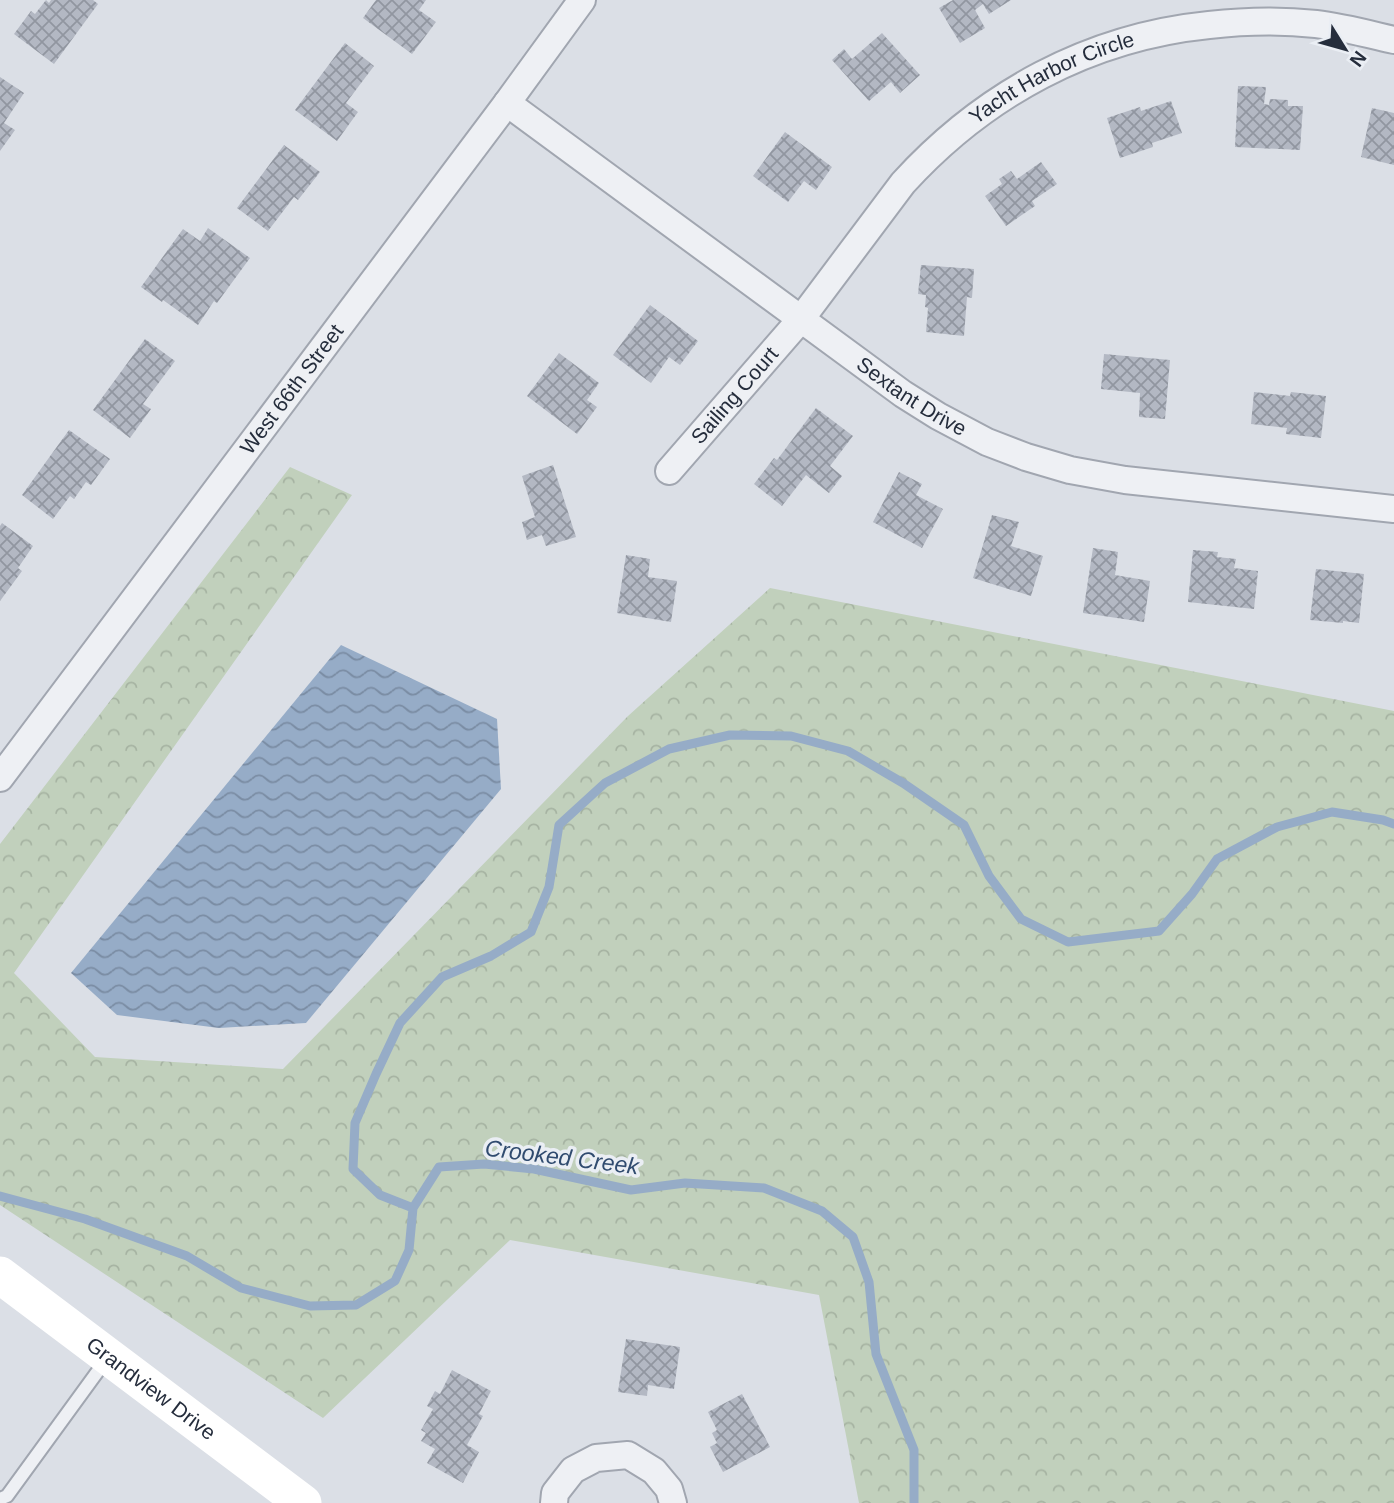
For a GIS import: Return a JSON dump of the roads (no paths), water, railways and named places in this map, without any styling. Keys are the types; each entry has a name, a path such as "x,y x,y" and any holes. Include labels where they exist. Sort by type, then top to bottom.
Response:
{"main road":[{"name":"Grandview Drive","path":"0,1275 303,1503"}],"street":[{"name":"West 66th Street","path":"0,778 582,0"},
{"name":"Yacht Harbor Circle","path":"801,319 920,164 989,106 1055,67 1091,52 1153,33 1242,21 1319,24 1394,40"},
{"name":"Sextant Drive","path":"507,103 903,394 987,442 1037,461 1092,475 1394,509"},
{"name":"Sailing Court","path":"669,471 801,319"},
{"path":"554,1503 555,1493 573,1470 596,1458 628,1455 654,1471 669,1489 673,1503"}],"lane":[{"path":"6,1499 108,1356"}],"water":[{"path":"341,645 497,719 501,789 306,1023 219,1028 117,1015 71,973"}],"waterway":[{"path":"413,1208 380,1195 353,1169 355,1123 400,1023 442,977 491,956 531,932 549,887 559,825 605,783 669,749 730,735 791,736 848,751 903,783 964,825 989,876 1021,919 1068,942 1159,931 1192,894 1217,859 1277,827 1332,812 1394,824"},
{"name":"Crooked Creek","path":"0,1196 85,1219 187,1256 241,1288 310,1306 356,1305 395,1281 409,1250 413,1208 439,1167 484,1164 534,1169 631,1190 685,1183 764,1188 822,1211 853,1237 869,1282 876,1354 914,1450 914,1503"}]}
